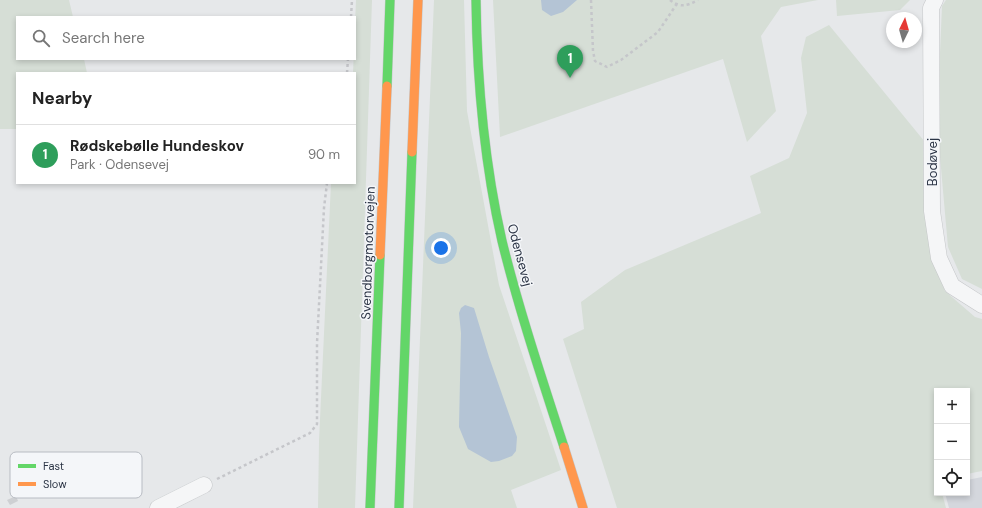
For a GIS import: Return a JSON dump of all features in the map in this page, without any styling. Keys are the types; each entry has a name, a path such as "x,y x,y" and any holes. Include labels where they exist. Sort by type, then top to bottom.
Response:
{"main road":[{"name":"Svendborgmotorvejen","path":"370,508 390,0"},
{"path":"398,508 418,0"},
{"name":"Odensevej","path":"476,0 477,54 485,139 502,240 526,328 583,508"}],"street":[{"name":"Bodøvej","path":"935,0 932,8 932,211 939,258 952,286 982,304"},
{"path":"158,508 184,502 204,485"}],"path":[{"path":"351,16 352,0"},
{"path":"591,0 594,56 595,60 607,67 621,60 658,32 676,5"},
{"path":"670,0 676,5 683,6 698,0"},
{"path":"347,72 348,60"},
{"path":"204,485 310,433 317,424 317,343 324,208 328,184"}],"shaded area":[{"path":"0,0 69,0 73,16 16,16 16,60 84,60 87,72 16,72 16,129 0,129"},
{"path":"356,0 372,0 355,508 318,508 319,441 331,184 356,184 356,72 353,72 354,60 356,60"},
{"path":"434,0 464,0 467,111 499,285 561,470 511,490 517,508 413,508"},
{"path":"493,0 818,0 781,7 761,36 776,111 747,142 723,59 500,137"},
{"path":"836,0 910,0 900,10 837,16"},
{"path":"946,0 982,0 982,289 962,279 948,247 937,123 942,6"},
{"path":"829,25 925,142 931,254 945,291 975,317 982,319 982,471 970,473 970,388 934,388 934,496 943,496 946,508 617,508 563,339 584,329 581,302 625,270 761,213 750,176 789,158 807,113 801,58 806,37"},
{"path":"982,477 982,508 949,508 946,496 970,496 970,479"}],"water":[{"path":"541,0 577,0 563,12 551,16 542,10"},
{"path":"465,305 474,308 489,357 517,437 516,451 512,456 499,461 491,462 468,449 459,427 461,333 459,313 461,308"}],"building":[{"path":"17,498 18,501 10,505 7,500"}],"traffic: fast":[{"path":"387,86 390,0"},
{"path":"476,0 480,91 490,181 502,241 516,293 564,447"},
{"path":"399,508 412,152"},
{"path":"370,508 380,255"}],"traffic: slow":[{"path":"412,152 418,0"},
{"path":"380,255 387,86"},
{"path":"564,447 583,508"}],"place":[{"name":"Rødskebølle Hundeskov","path":"570,78"}]}
